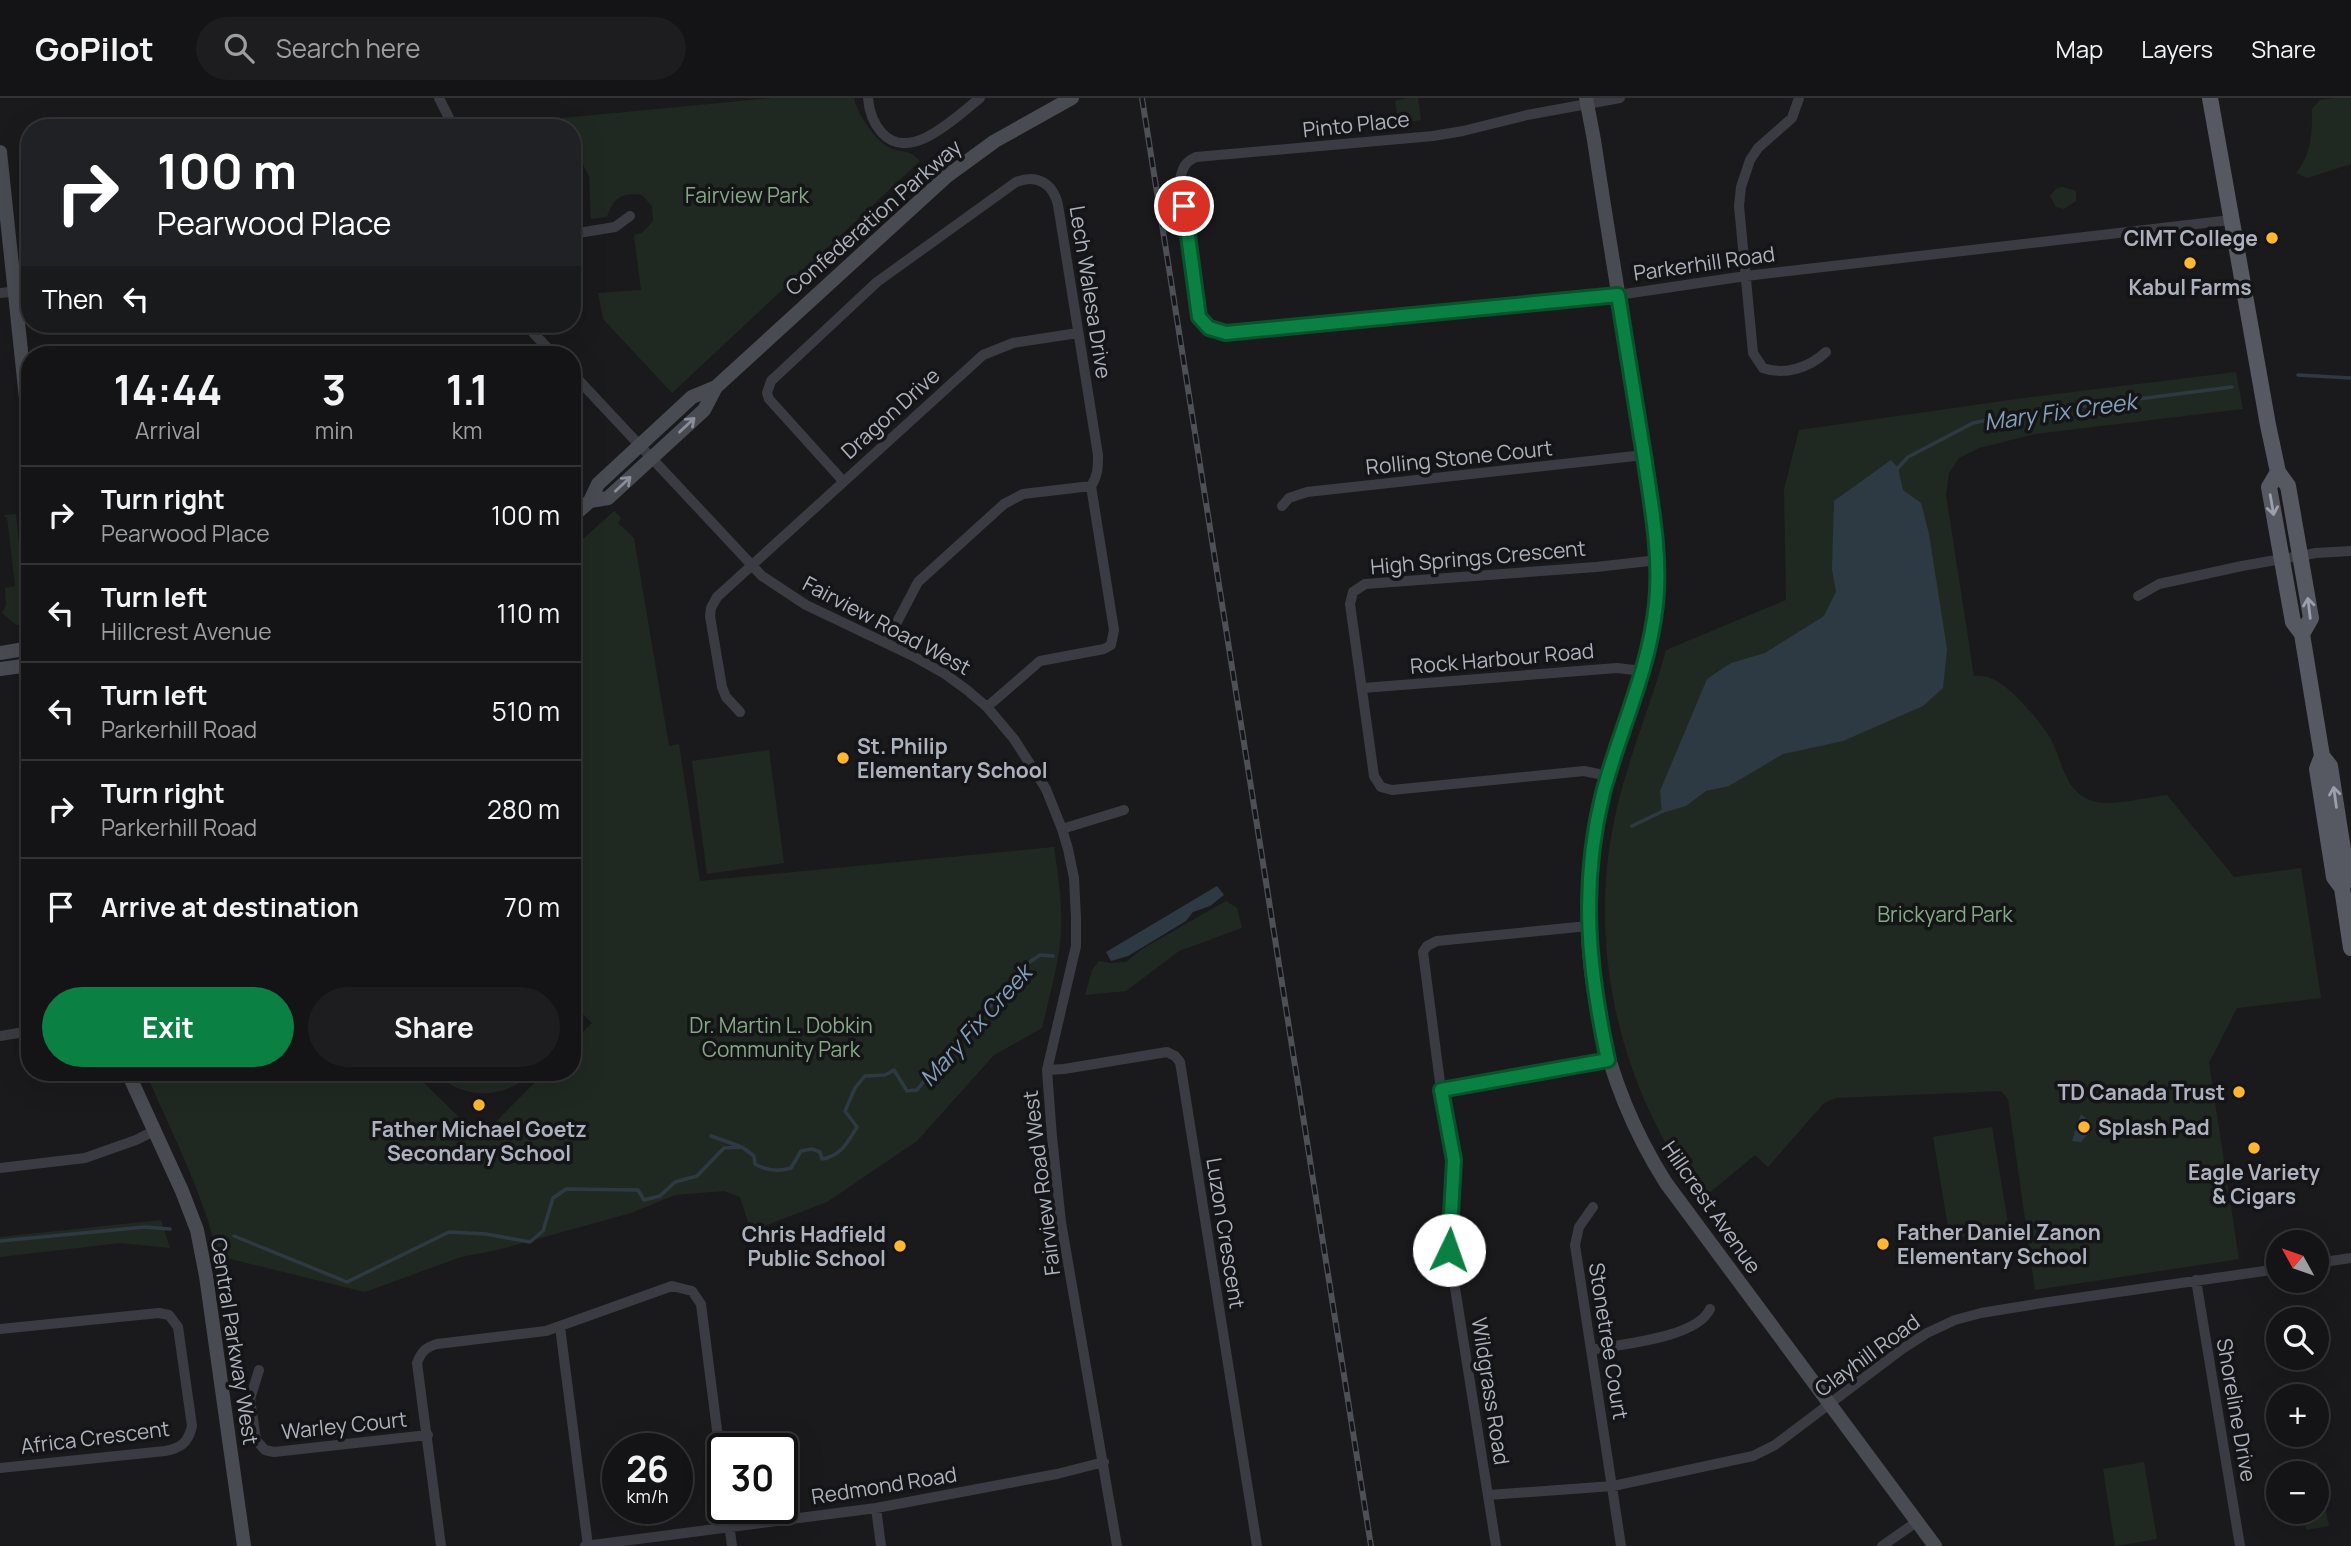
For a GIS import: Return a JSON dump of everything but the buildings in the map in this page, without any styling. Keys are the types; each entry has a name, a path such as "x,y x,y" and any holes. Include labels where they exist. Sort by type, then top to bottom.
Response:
{"main road":[{"path":"2212,98 2231,220 2278,472 2288,486 2311,618 2302,634"},
{"path":"2278,472 2269,487 2293,622 2302,634 2322,757 2330,766 2347,875 2342,888 2351,948"}],"street":[{"path":"439,98 450,119"},
{"path":"868,101 873,120 887,138 909,144 932,135 980,98"},
{"name":"Confederation Parkway","path":"581,509 590,501 598,484 639,445 692,397 716,387 947,176 995,141 1072,98"},
{"name":"Pinto Place","path":"1180,179 1182,168 1188,161 1196,158 1443,134 1586,100 1619,98"},
{"path":"1799,98 1792,118 1758,148 1750,160 1741,187 1739,206 1753,353 1759,365 1768,370 1782,371 1807,366 1826,352"},
{"name":"Hillcrest Avenue","path":"1586,100 1644,455 1658,560 1656,604 1643,671 1608,776 1592,853 1588,926 1595,995 1608,1060 1632,1122 1666,1183 1935,1546"},
{"path":"0,152 7,293 21,380"},
{"name":"Lech Walesa Drive","path":"843,481 769,399 767,393 771,381 888,274 1016,182 1034,178 1042,181 1056,196 1098,456 1098,471 1091,485 1114,630 1111,645 1104,649 1040,661 987,708"},
{"name":"Parkerhill Road","path":"1180,179 1199,317 1209,328 1226,333 1618,295 1746,276 2231,220"},
{"path":"581,233 615,228 630,216"},
{"path":"533,333 546,346"},
{"name":"Dragon Drive","path":"740,712 726,697 722,687 711,608 717,597 984,355 1013,343 1078,333"},
{"name":"Fairview Road West","path":"581,383 762,576 806,605 945,674 987,708 1031,763 1046,789 1062,829 1074,878 1076,946 1047,1070 1061,1222 1117,1546"},
{"name":"Confederation Parkway","path":"590,501 608,498 704,410 716,387"},
{"name":"Rolling Stone Court","path":"1282,506 1289,498 1307,492 1644,455"},
{"path":"886,643 919,582 1004,504 1023,494 1091,485"},
{"path":"2138,597 2159,584 2300,555 2351,551"},
{"name":"High Springs Crescent","path":"1608,776 1584,771 1392,790 1381,787 1374,776 1363,688 1349,609 1353,592 1365,584 1658,560"},
{"path":"0,653 21,650"},
{"path":"0,669 21,666"},
{"name":"Rock Harbour Road","path":"1363,688 1617,668 1643,671"},
{"path":"1062,829 1124,810"},
{"name":"Wildgrass Road","path":"1496,1546 1449,1250 1454,1160 1441,1090 1423,958 1427,946 1437,941 1588,926"},
{"path":"0,1035 21,1032"},
{"name":"Luzon Crescent","path":"1047,1070 1167,1052 1180,1062 1256,1546"},
{"path":"1441,1090 1608,1060"},
{"name":"Central Parkway West","path":"132,1081 190,1211 201,1252 244,1546"},
{"path":"0,1168 85,1158 155,1131"},
{"name":"Stonetree Court","path":"1592,1207 1579,1227 1575,1245 1621,1546"},
{"path":"2329,1261 2351,1258"},
{"name":"Clayhill Road","path":"1488,1495 1613,1486 1753,1456 1775,1445 1902,1349 1955,1320 1994,1311 2266,1271"},
{"name":"Shoreline Drive","path":"2196,1280 2240,1546"},
{"path":"441,1546 417,1363 420,1354 429,1346 546,1331 672,1286 692,1291 701,1304 717,1433"},
{"path":"1591,1350 1686,1331 1702,1321 1710,1309"},
{"name":"Africa Crescent","path":"0,1329 159,1313 169,1315 178,1327 191,1426 189,1438 179,1448 0,1468"},
{"path":"559,1328 587,1546"},
{"name":"Warley Court","path":"258,1370 250,1399 256,1440 265,1450 274,1452 428,1435"},
{"name":"Redmond Road","path":"587,1546 876,1508 1058,1474 1104,1462"},
{"path":"876,1508 881,1546"},
{"path":"1882,1546 1918,1521"},
{"path":"729,1524 732,1546"}],"green space":[{"name":"Fairview Park","path":"773,98 854,98 863,119 878,139 890,148 909,153 920,161 672,393 603,319 598,293 641,290 634,235 642,233 653,221 652,206 642,195 629,194 615,201 607,217 591,219 589,177 581,160 581,119 562,118"},
{"path":"1418,98 1421,120 1399,124 1395,101"},
{"path":"2351,98 2351,164 2307,178 2296,173 2308,151 2312,109 2320,100"},
{"path":"2057,188 2076,191 2076,201 2064,209 2056,207 2050,196"},
{"name":"Brickyard Park","path":"2236,372 2243,409 2035,434 1979,448 1959,458 1949,473 1946,495 1974,676 1987,677 1998,682 2015,695 2040,723 2051,739 2066,777 2077,792 2085,798 2103,803 2167,795 2234,877 2301,868 2321,998 2237,1008 2209,1063 2239,1259 2035,1290 2008,1099 2001,1091 1836,1098 1824,1103 1768,1167 1755,1155 1702,1199 1674,1157 1650,1112 1631,1066 1617,1017 1608,968 1605,918 1607,867 1620,796 1666,650 1786,600 1784,490 1799,430 2031,397"},
{"name":"Dr. Martin L. Dobkin Community Park","path":"614,511 621,518 618,523 634,538 669,746 679,744 700,881 1054,847 1060,891 1061,934 1042,1028 994,1055 917,1141 827,1202 751,1231 740,1197 724,1191 675,1195 631,1213 497,1250 461,1257 365,1292 218,1256 195,1186 149,1081 422,1081 480,1138 536,1081 581,1081 581,1034 592,1023 581,1013 581,541"},
{"path":"16,514 21,564 21,625 16,625 2,613 6,605 5,588 15,586 7,517 4,515"},
{"path":"769,750 784,863 707,874 692,761"},
{"path":"1226,901 1237,908 1242,928 1179,951 1126,991 1085,995 1092,970 1099,961 1126,962 1142,949"},
{"path":"522,1081 509,1088 484,1093 471,1092 446,1082"},
{"path":"1992,1127 2009,1229 1950,1239 1933,1137"},
{"path":"161,1220 170,1248 120,1243 0,1257 0,1237"},
{"path":"2144,1462 2157,1539 2115,1546 2103,1469"},
{"path":"2305,1524 2329,1524 2329,1526 2306,1530"}],"shaded area":[{"path":"1891,460 1898,468 1903,490 1921,503 1929,534 1947,649 1943,688 1923,706 1843,741 1783,754 1729,786 1706,791 1686,806 1662,813 1660,791 1707,679 1731,663 1765,653 1824,616 1836,592 1832,569 1834,501"},
{"path":"1217,886 1224,895 1210,906 1193,912 1186,921 1128,956 1111,961 1106,952"},
{"name":"Splash Pad","path":"2081,1114 2090,1122 2090,1132 2081,1142 2072,1141"}],"waterway":[{"name":"Mary Fix Creek","path":"2298,375 2351,378"},
{"name":"Mary Fix Creek","path":"1896,470 1908,457 1973,423 2012,415 2232,387"},
{"name":"Mary Fix Creek","path":"1632,826 1665,810"},
{"name":"Mary Fix Creek","path":"234,1236 347,1282 449,1232 486,1234 530,1242 543,1231 553,1198 566,1189 638,1190 644,1200 660,1196 675,1182 697,1176 724,1148 742,1147 754,1156 755,1164 773,1170 791,1168 801,1151 812,1149 820,1152 822,1159 828,1158 843,1148 857,1127 845,1111 855,1088 865,1076 885,1075 894,1070 907,1091 917,1090 968,1026 983,1014 1011,983 1018,970 1040,955 1053,956"},
{"path":"711,1136 739,1146"},
{"name":"Mary Fix Creek","path":"0,1241 145,1227 170,1229"}],"railway":[{"path":"1142,98 1371,1546"}],"place":[{"name":"CIMT College","path":"2272,238"},
{"name":"Kabul Farms","path":"2190,263"},
{"name":"St. Philip Elementary School","path":"843,758"},
{"name":"TD Canada Trust","path":"2239,1092"},
{"name":"Father Michael Goetz Secondary School","path":"479,1105"},
{"name":"Splash Pad","path":"2084,1127"},
{"name":"Eagle Variety & Cigars","path":"2254,1148"},
{"name":"Father Daniel Zanon Elementary School","path":"1883,1244"},
{"name":"Chris Hadfield Public School","path":"900,1246"}],"route":[{"path":"1184,206 1199,317 1209,328 1226,333 1618,295 1650,494 1658,575 1648,654 1608,776 1596,825 1591,863 1588,908 1590,954 1608,1060 1441,1090 1454,1160 1449,1250"}]}
